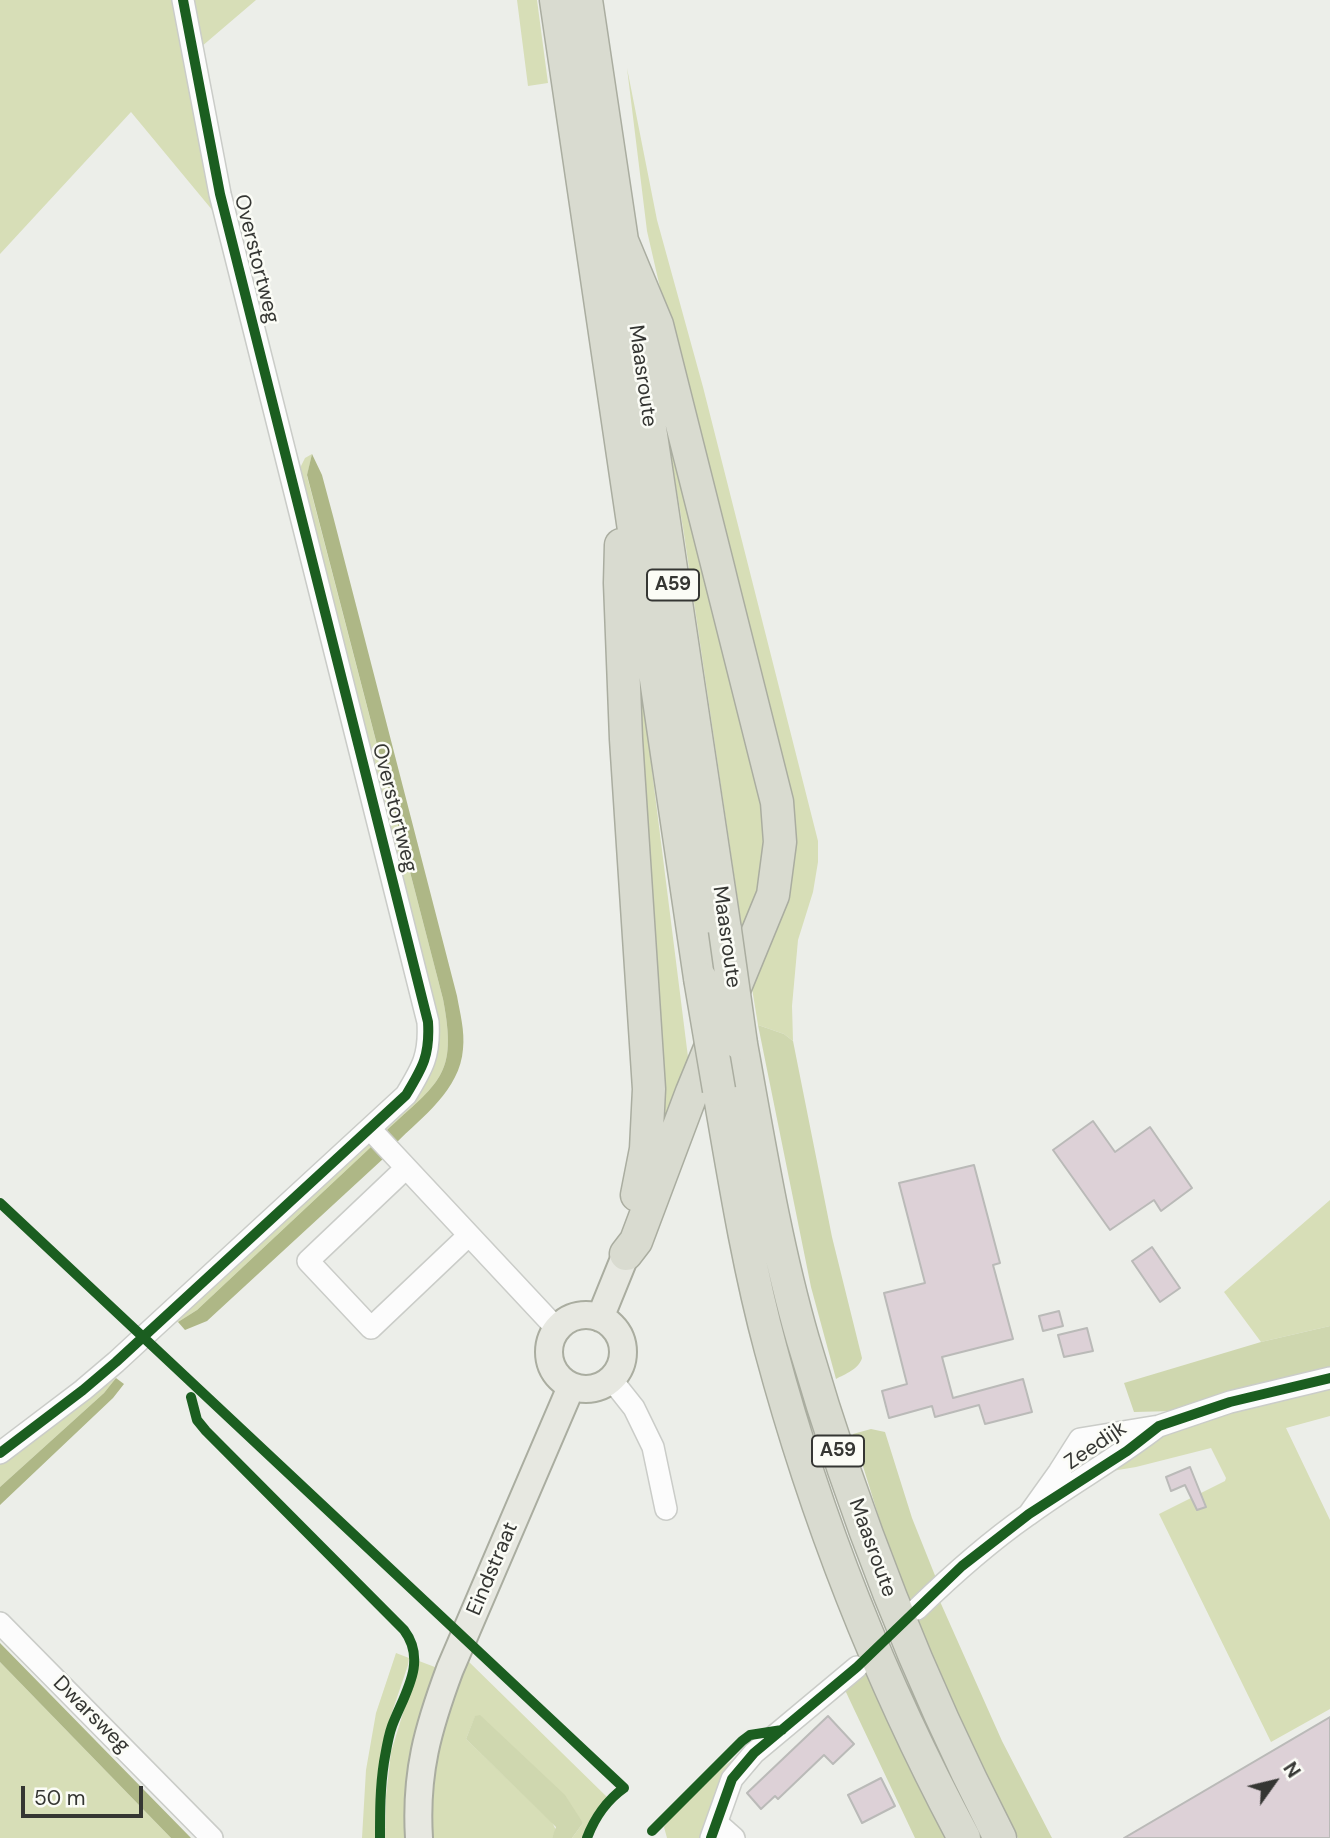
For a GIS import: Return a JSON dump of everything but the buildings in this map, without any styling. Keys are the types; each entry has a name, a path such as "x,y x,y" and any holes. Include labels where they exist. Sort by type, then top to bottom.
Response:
{"highway":[{"name":"Maasroute","path":"556,0 700,978 752,1269 771,1350 798,1444 860,1612 892,1689 964,1838"},
{"name":"Maasroute","path":"586,0 741,1044 784,1266 803,1339 863,1526 922,1676 1000,1838"},
{"name":"A59","path":"622,241 657,325 777,802 780,834 777,879 767,913 692,1092 636,1241 626,1255"},
{"name":"A59","path":"625,470 620,583 626,739 649,1089 646,1149 626,1255"}],"main road":[{"path":"600,1318 626,1255"},
{"path":"576,1316 600,1318 611,1325 619,1335 623,1348 617,1373 596,1388 583,1390 571,1387 559,1379 552,1368 548,1354 550,1341 556,1329 576,1316"},
{"name":"Eindstraat","path":"419,1838 422,1756 433,1716 450,1669 571,1387"}],"street":[{"name":"Overstortweg","path":"0,1453 116,1362 406,1095 420,1071 429,1046 428,1022 220,194 183,0"},
{"path":"370,1129 556,1329"},
{"path":"406,1168 308,1261 371,1328 469,1235"},
{"name":"Zeedijk","path":"1029,1514 1080,1438 1159,1426 1230,1402 1330,1378"},
{"path":"611,1379 634,1408 653,1447 666,1509"},
{"name":"Zeedijk","path":"917,1609 962,1566 1029,1514 1127,1451 1159,1426"},
{"name":"Dwarsweg","path":"0,1623 212,1838"},
{"path":"734,1838 714,1831 732,1779 754,1753 857,1667"}],"shaded area":[{"path":"0,0 175,0 218,217 131,112 0,254"},
{"path":"194,0 256,0 201,47"},
{"path":"517,0 537,0 548,83 528,86"},
{"path":"627,68 657,220 703,387 818,841 813,892 798,940 792,1006 793,1041 784,1034 758,1025 749,970 779,894 695,440 647,231"},
{"path":"656,365 766,791 764,880 742,929 684,534"},
{"path":"312,454 307,476 443,999 447,1025 448,1046 440,1076 419,1101 385,1132 382,1124 431,1067 298,472 305,458"},
{"path":"312,454 322,475 333,516 457,996 463,1029 463,1049 455,1077 438,1102 395,1144 385,1132 419,1101 440,1076 448,1046 447,1025 443,999 307,475"},
{"path":"624,578 640,675 691,1081 641,1213"},
{"path":"758,1025 784,1034 793,1041 832,1237 862,1358 855,1368 836,1379 811,1287"},
{"path":"362,1143 372,1146 197,1310 178,1322 170,1322"},
{"path":"372,1146 384,1158 207,1321 185,1330 178,1322 197,1310"},
{"path":"1330,1200 1330,1326 1261,1342 1224,1292"},
{"path":"1330,1326 1330,1371 1183,1406 1174,1411 1134,1412 1124,1383 1261,1342"},
{"path":"111,1372 116,1378 104,1393 0,1487 0,1458"},
{"path":"116,1378 124,1384 113,1398 0,1505 0,1487 104,1393"},
{"path":"1330,1388 1330,1416 1286,1428 1330,1520 1330,1709 1271,1742 1159,1514 1225,1481 1211,1448 1106,1472 1176,1427"},
{"path":"871,1429 885,1432 912,1518 936,1578 910,1604 884,1534 853,1434"},
{"path":"938,1597 1002,1741 1052,1838 1018,1838 952,1705 917,1621"},
{"path":"0,1643 191,1838 171,1838 0,1662"},
{"path":"396,1653 409,1658 408,1665 385,1733 377,1793 375,1838 362,1838 366,1770 376,1713"},
{"path":"465,1658 607,1797 582,1838 572,1838 583,1823 475,1717 466,1739 552,1822 556,1830 552,1838 432,1838 428,1807 433,1743"},
{"path":"419,1661 440,1669 409,1838 385,1838 391,1752"},
{"path":"0,1662 171,1838 0,1838"},
{"path":"871,1669 948,1838 915,1838 845,1690"},
{"path":"480,1715 565,1795 583,1823 572,1838 552,1838 556,1827 466,1739 475,1716"},
{"path":"745,1750 703,1838 667,1838 664,1827 681,1806 712,1776"}],"cycle path":[{"path":"0,1453 116,1362 406,1095 421,1068 428,1043 428,1022 220,194 183,0"},
{"path":"0,1203 624,1788 602,1810 587,1838"},
{"path":"711,1838 732,1779 754,1753 857,1667 962,1566 1029,1514 1127,1451 1159,1426 1230,1402 1330,1378"},
{"path":"191,1397 197,1420 206,1431 404,1630 411,1642 414,1654 412,1678 391,1730 384,1762 380,1838"},
{"path":"652,1831 742,1741 750,1735 782,1730"}]}
